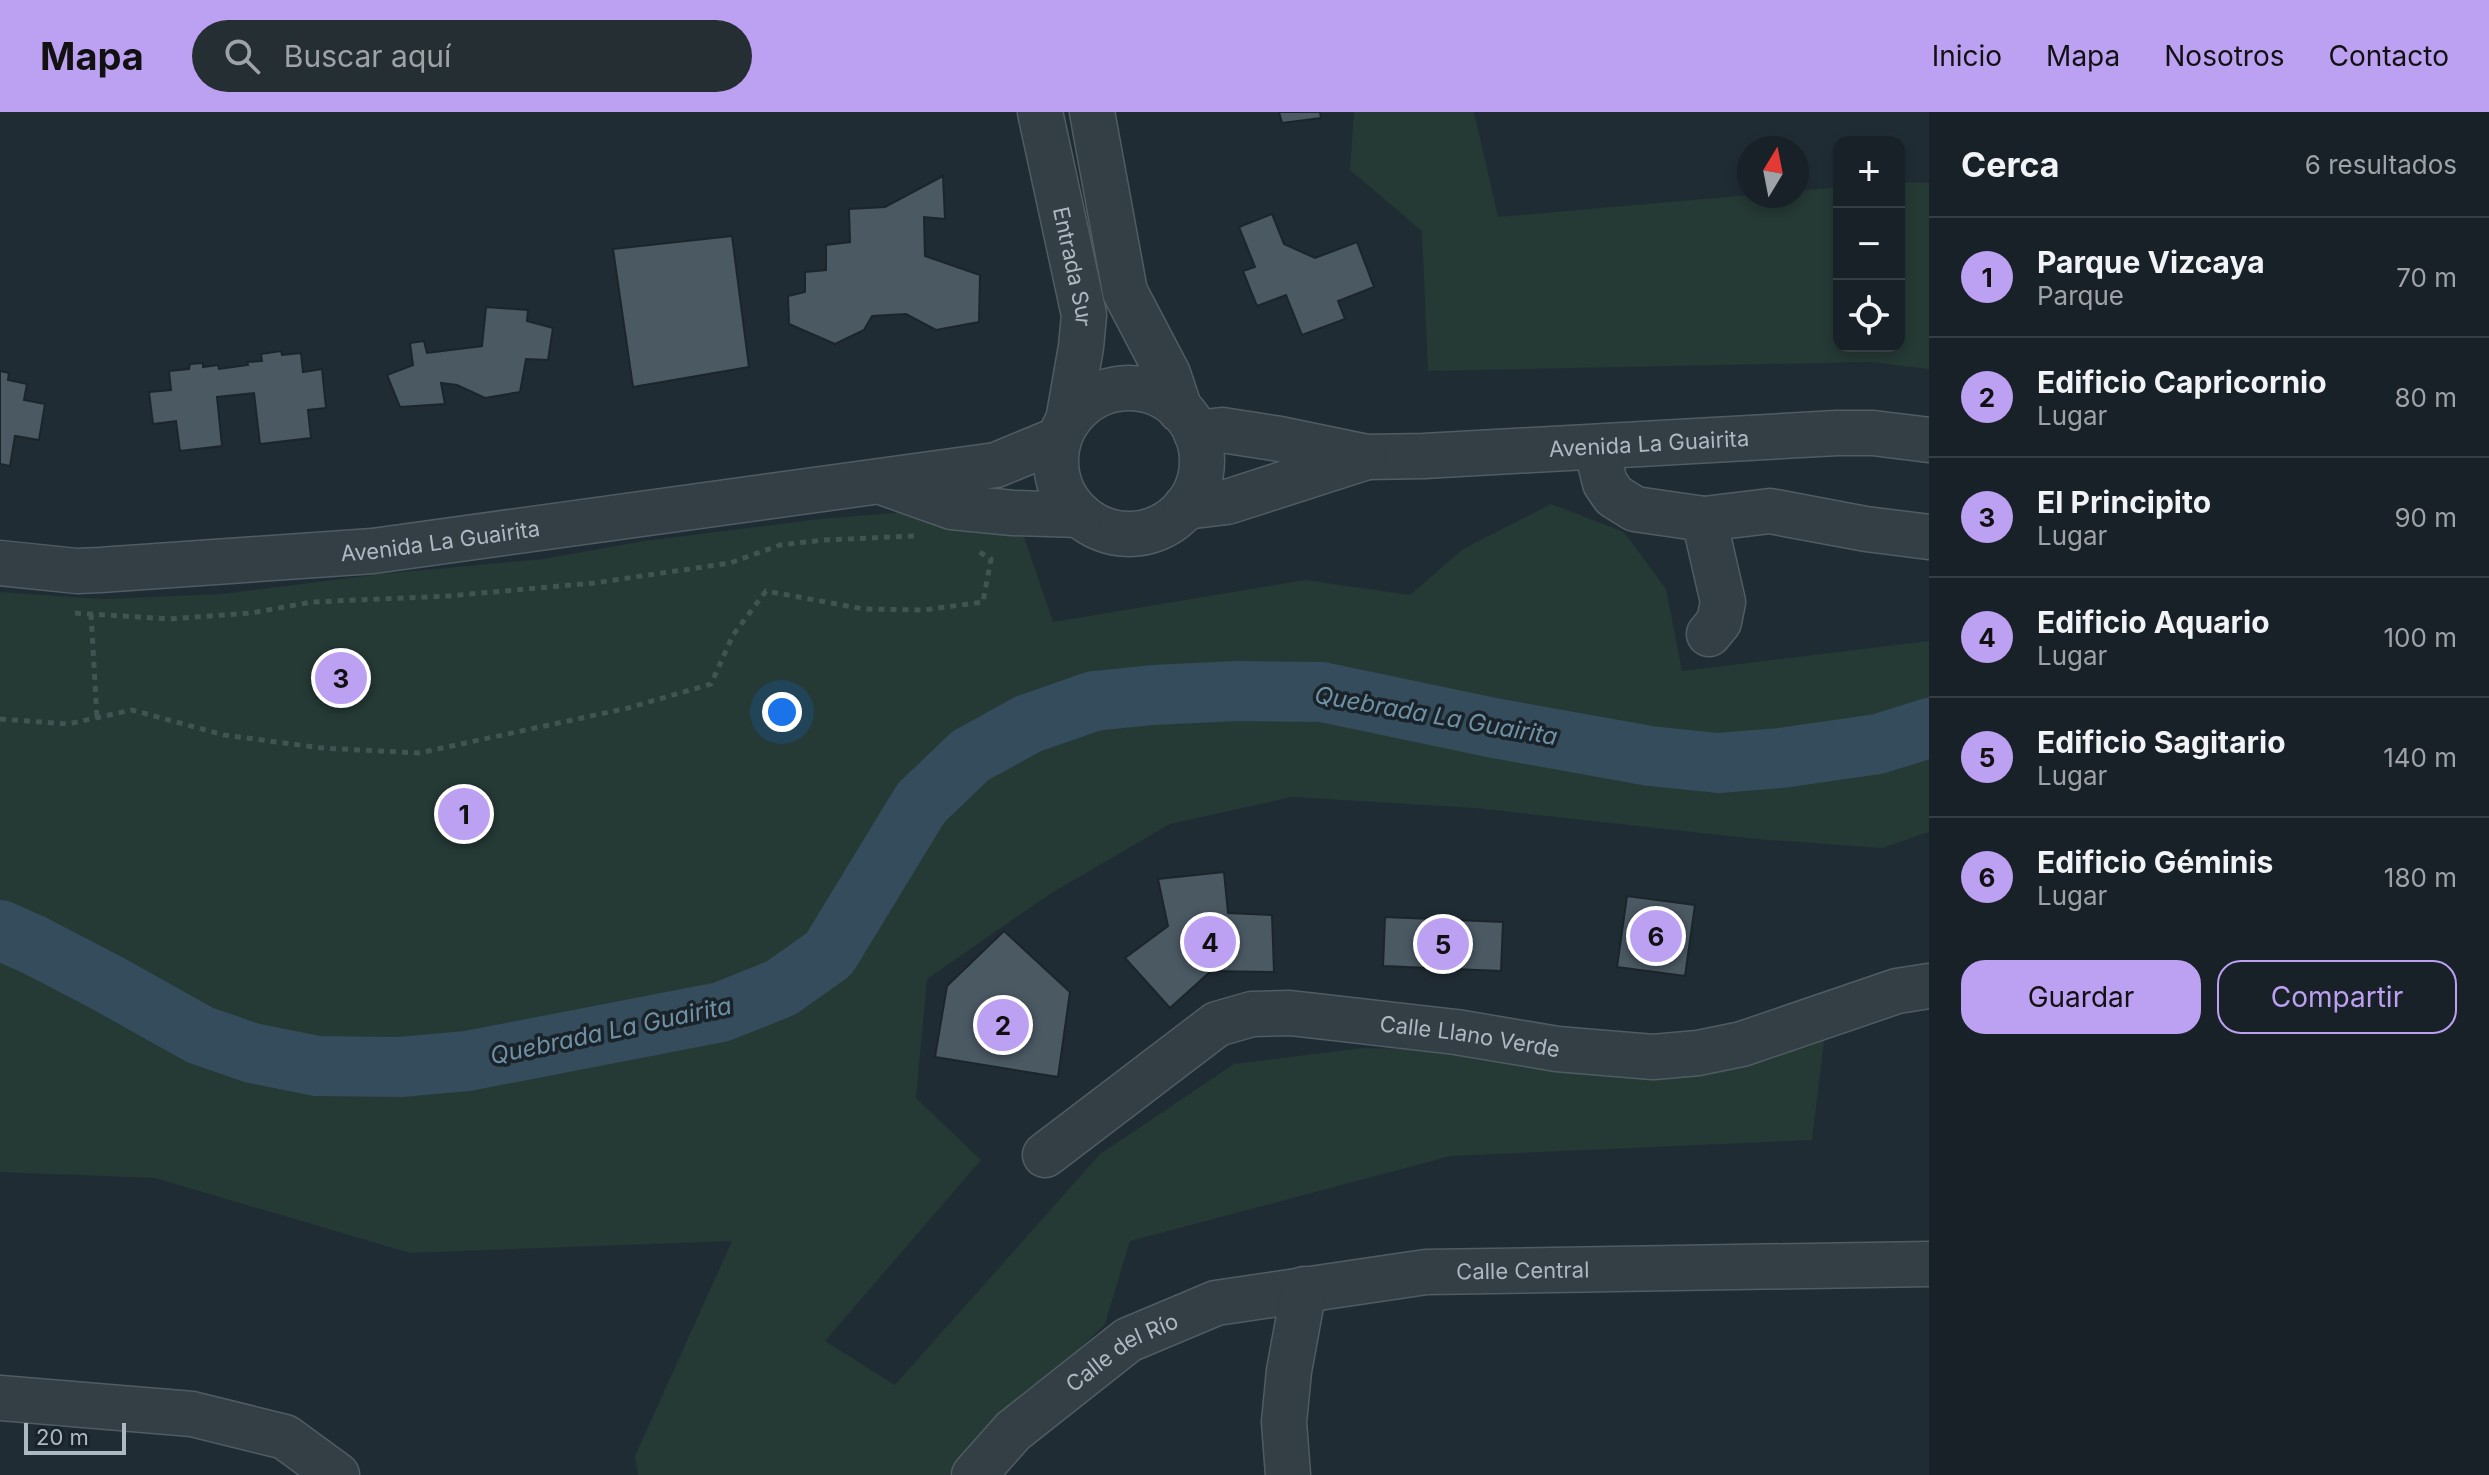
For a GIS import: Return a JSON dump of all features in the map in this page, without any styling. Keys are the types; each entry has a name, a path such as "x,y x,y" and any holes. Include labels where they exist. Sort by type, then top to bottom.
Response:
{"street":[{"name":"Entrada Sur","path":"1040,112 1084,315 1081,347 1063,430"},
{"path":"1092,112 1125,292 1168,374 1201,448 1200,480 1185,507"},
{"name":"Avenida La Guairita","path":"0,563 89,571 373,551 996,465 1063,430 1080,407 1095,397 1130,389 1166,399 1188,422 1367,457 1837,433 1873,433 1929,440"},
{"path":"1063,430 1055,459 1058,480 1066,499 1080,515"},
{"path":"1596,447 1605,483 1614,496 1635,509 1704,519 1770,511 1929,537"},
{"name":"Avenida La Guairita","path":"877,480 952,507 1080,515 1114,533 1134,534 1154,530 1171,521 1185,507 1227,502 1367,457"},
{"path":"1704,519 1723,602 1719,622 1709,634"},
{"name":"Calle Llano Verde","path":"1045,1155 1217,1024 1252,1014 1290,1013 1456,1032 1557,1049 1653,1057 1698,1053 1742,1044 1897,991 1929,986"},
{"path":"1928,1264 1929,1279"},
{"name":"Calle Central","path":"1304,1289 1426,1272 1928,1264"},
{"path":"1288,1475 1284,1422 1289,1371 1304,1289"},
{"name":"Calle del Río","path":"974,1475 1013,1431 1128,1340 1216,1303 1304,1289"},
{"path":"0,1398 192,1414 285,1437 337,1475"}],"path":[{"path":"61,611 169,619 251,613 312,602 448,596 594,583 730,563 780,545 919,536"},
{"path":"0,719 68,724 132,710 224,735 322,748 419,753 628,708 711,684 733,635 766,591 864,609 924,610 983,602 991,559 964,543"},
{"path":"91,614 97,718"}],"green space":[{"path":"1354,112 1474,112 1498,217 1737,196 1737,208 1809,208 1809,190 1833,188 1833,352 1905,352 1905,182 1929,183 1929,369 1871,362 1428,371 1422,231 1350,170"},
{"path":"1551,504 1624,532 1666,589 1682,671 1929,641 1929,832 1882,848 1756,839 1475,808 1292,797 1170,824 1050,894 927,979 916,1098 981,1160 825,1341 895,1385 1100,1154 1234,1064 1363,1048 1455,1050 1825,1034 1812,1140 1451,1156 1130,1241 1105,1324 949,1475 638,1475 635,1456 732,1241 410,1253 155,1178 0,1172 0,592 103,599 222,594 381,574 543,559 644,541 819,519 930,510 1022,531 1053,622 1305,580 1410,595 1463,549"}],"building":[{"path":"1279,112 1320,112 1321,118 1282,123"},
{"path":"943,176 945,219 924,217 925,256 980,275 979,322 936,330 906,314 872,316 864,330 835,344 789,324 788,296 805,292 805,272 826,270 826,245 850,242 849,209 885,207"},
{"path":"1272,214 1284,244 1315,258 1357,242 1374,287 1338,301 1345,319 1302,335 1286,295 1257,306 1243,271 1255,267 1239,227"},
{"path":"732,236 749,367 633,387 613,249"},
{"path":"486,307 528,310 527,321 553,328 548,360 526,359 520,392 485,398 457,385 441,383 445,404 400,407 387,375 413,365 410,343 424,341 427,353 482,346"},
{"path":"281,351 282,355 301,353 303,372 322,369 326,408 308,410 311,438 260,444 254,393 217,397 222,446 180,451 176,421 153,424 149,392 171,390 169,371 189,369 190,364 203,363 203,367 218,365 219,369 248,365 247,362 262,361 261,354"},
{"path":"0,371 9,373 8,380 27,384 24,400 45,404 39,440 15,436 10,466 0,464"},
{"path":"1224,872 1228,913 1272,915 1274,972 1211,971 1170,1008 1125,958 1168,926 1158,879"},
{"path":"1627,896 1695,905 1685,976 1617,967"},
{"path":"1385,917 1503,922 1501,971 1383,966"},
{"path":"1004,931 1070,992 1058,1077 935,1057 947,986"}],"waterway":[{"name":"Quebrada La Guairita","path":"0,930 107,983 200,1035 252,1053 317,1066 400,1067 467,1061 721,1012 781,988 829,954 921,803 970,756 1028,724 1094,701 1237,691 1322,692 1650,756 1718,763 1781,758 1878,744 1929,728"}],"place":[{"name":"El Principito","path":"341,678"},
{"name":"Parque Vizcaya","path":"464,814"},
{"name":"Edificio Géminis","path":"1656,936"},
{"name":"Edificio Aquario","path":"1210,942"},
{"name":"Edificio Sagitario","path":"1443,944"},
{"name":"Edificio Capricornio","path":"1003,1025"}]}
